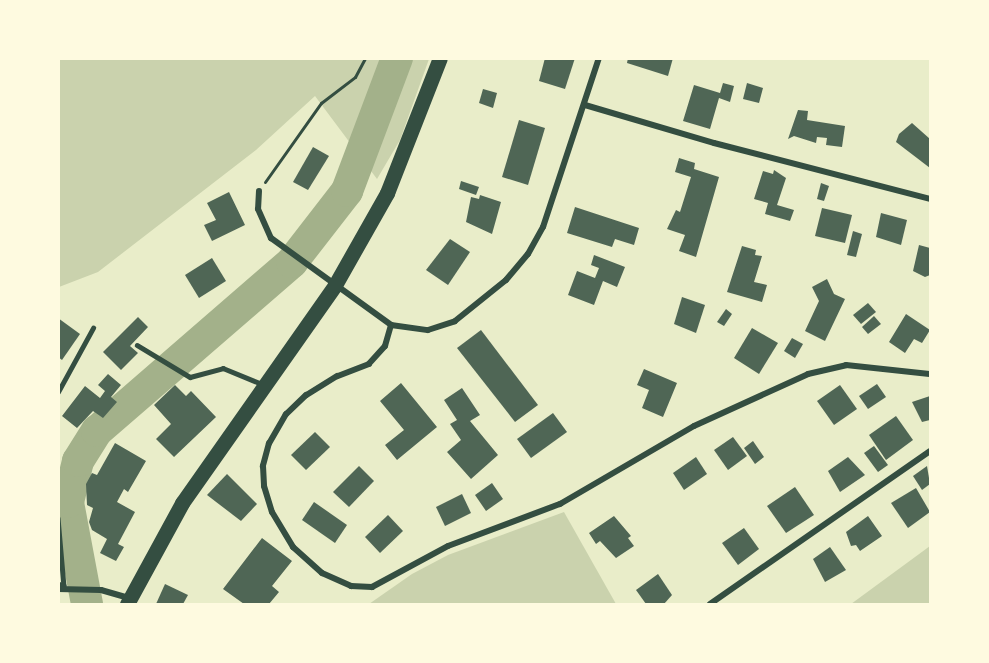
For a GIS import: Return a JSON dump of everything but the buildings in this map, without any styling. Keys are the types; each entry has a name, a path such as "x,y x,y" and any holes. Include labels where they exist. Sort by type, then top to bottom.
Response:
{"main road":[{"path":"128,601 182,503 262,384 335,285 387,193 440,58"}],"street":[{"path":"259,191 263,223 287,252 391,325 428,330 455,321 506,280 528,254 543,227 599,58"},
{"path":"585,105 714,143 930,199"},
{"path":"391,325 385,346 369,364 337,376 306,395 286,414 269,443 263,466 264,486 272,512 293,547 316,569 351,586 372,587 448,546 560,504 694,426 808,374 846,365 930,374"},
{"path":"710,604 930,451"},
{"path":"60,586 101,590 128,601"}],"lane":[{"path":"58,392 93,328"},
{"path":"138,345 182,373 195,378 223,368 262,384"},
{"path":"58,519 60,586"}],"path":[{"path":"259,191 321,103 355,76 365,58"}],"green space":[{"path":"59,59 429,59 400,140 377,179 315,96 256,150 98,272 59,287"},
{"path":"564,512 616,604 369,604 412,574 448,555"},
{"path":"930,546 930,604 851,604"}],"waterway":[{"path":"87,604 68,502 78,461 97,431 292,262 347,191 397,58"}]}
